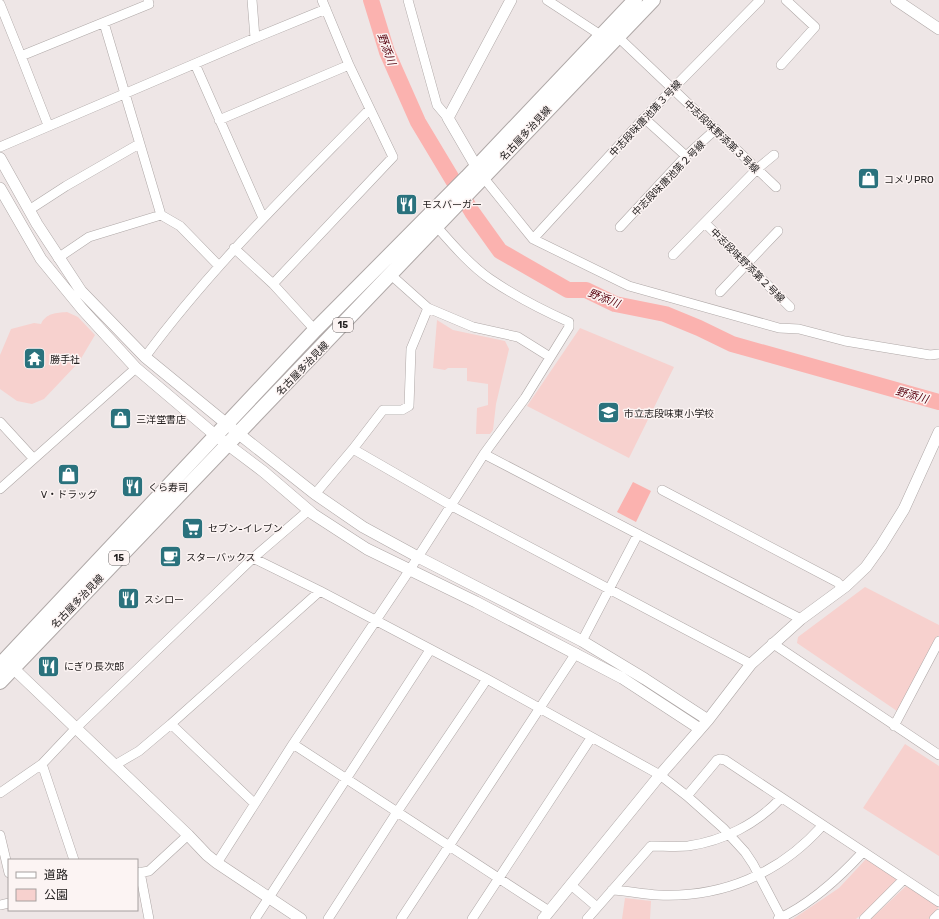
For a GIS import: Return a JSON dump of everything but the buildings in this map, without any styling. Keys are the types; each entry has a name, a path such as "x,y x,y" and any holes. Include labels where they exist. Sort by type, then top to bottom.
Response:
{"main road":[{"name":"名古屋多治見線","path":"4,664 239,434 447,217 475,177 635,0"},
{"name":"名古屋多治見線","path":"0,682 4,664 215,435 439,205 475,177 652,0"}],"street":[{"path":"21,56 149,4 148,0"},
{"path":"252,0 255,38"},
{"path":"273,284 393,157 349,64 322,0"},
{"path":"408,0 437,105 448,118 475,177 533,239 629,286 658,295 779,328 799,329 845,341 915,353 930,355 939,354"},
{"path":"448,118 511,0"},
{"path":"547,0 602,36"},
{"name":"中志段味唐池第３号線","path":"533,239 644,118 760,0"},
{"path":"781,65 815,27 786,0"},
{"path":"896,0 939,29"},
{"path":"0,4 48,125"},
{"path":"0,147 48,125 326,9"},
{"path":"104,23 161,215 180,226 219,266"},
{"name":"中志段味野添第３号線","path":"617,36 776,187"},
{"path":"195,64 263,218"},
{"path":"220,120 349,64"},
{"path":"145,357 174,318 234,248 370,110"},
{"path":"644,118 686,156"},
{"name":"中志段味唐池第２号線","path":"620,227 686,156 716,129"},
{"path":"29,210 139,144"},
{"path":"673,255 757,169 774,155"},
{"path":"0,158 58,258 81,291 145,357 226,424 315,494 363,527 418,557 582,641 646,679 704,725"},
{"path":"0,188 22,229 41,259 78,305 136,368 215,435 229,444 309,510 367,549 576,653 704,725"},
{"path":"58,258 89,237 161,215"},
{"name":"中志段味野添第２号線","path":"705,223 790,307"},
{"path":"217,863 254,803 376,619 410,571 484,454 525,398 569,327 569,322 536,307 489,278 456,248 437,227"},
{"path":"720,292 778,231"},
{"path":"234,248 273,284 316,330"},
{"path":"391,275 428,308 473,327 518,337 550,357"},
{"path":"315,494 353,449 383,410 402,410 409,406 411,349 428,308"},
{"path":"0,489 33,458 136,368"},
{"path":"0,422 33,458"},
{"path":"293,744 498,879 546,915 660,775 704,725 751,664 772,643 843,588 866,567 904,509 938,438"},
{"path":"353,449 452,506 751,664"},
{"path":"484,454 802,619"},
{"path":"662,490 837,582 843,588"},
{"path":"0,793 42,764 76,728 253,558 309,510"},
{"path":"582,641 638,534"},
{"path":"253,558 376,619 430,650 539,707 591,738 660,775 687,796 728,834 753,864 780,919 818,894 843,874 862,853"},
{"path":"115,765 139,751 171,724 320,591"},
{"path":"894,726 939,641"},
{"path":"772,643 939,755"},
{"path":"255,919 345,778 430,650"},
{"path":"401,919 539,707 576,653"},
{"path":"4,664 76,728 207,855 268,898 301,919"},
{"path":"328,919 397,812 487,679"},
{"path":"171,724 254,803"},
{"path":"472,919 591,738"},
{"path":"687,796 717,760 720,759 903,880 939,902"},
{"path":"42,764 74,859"},
{"path":"587,919 651,846 688,846 715,840 759,818 781,798"},
{"path":"612,890 657,895 686,895 736,885 781,863 808,841 822,826"},
{"path":"0,835 8,869"},
{"path":"149,919 139,873 150,871 188,835"},
{"path":"864,919 903,880"},
{"path":"571,885 597,906"},
{"path":"934,919 939,914"}],"green space":[{"path":"67,312 78,317 95,335 79,362 44,399 32,404 17,401 0,389 0,355 11,329 34,323 41,324 43,320 55,313"},
{"path":"437,320 453,330 505,341 509,349 496,404 493,430 490,434 476,434 477,408 488,405 488,384 467,381 467,368 448,368 445,370 433,368"},
{"path":"580,328 674,367 629,458 527,406"},
{"path":"865,587 939,625 939,638 897,711 797,643 798,637"},
{"path":"905,744 939,766 939,856 863,808"},
{"path":"866,859 897,879 872,906 856,919 793,919 839,888"},
{"path":"906,886 939,907 930,919 871,919"},
{"path":"625,898 651,901 650,919 622,919"}],"shaded area":[{"path":"633,482 651,491 636,522 617,512"}],"waterway":[{"name":"野添川","path":"371,0 387,52 418,122 472,212 500,251 568,290 586,290 615,304 665,314 732,344 939,402"}],"place":[{"name":"コメリPRO","path":"868,179"},
{"name":"モスバーガー","path":"407,204"},
{"name":"勝手社","path":"34,359"},
{"name":"市立志段味東小学校","path":"609,413"},
{"name":"三洋堂書店","path":"121,419"},
{"name":"V・ドラッグ","path":"69,474"},
{"name":"くら寿司","path":"133,487"},
{"name":"セブン-イレブン","path":"192,528"},
{"name":"スターバックス","path":"170,557"},
{"name":"スシロー","path":"128,599"},
{"name":"にぎり長次郎","path":"48,666"}]}
